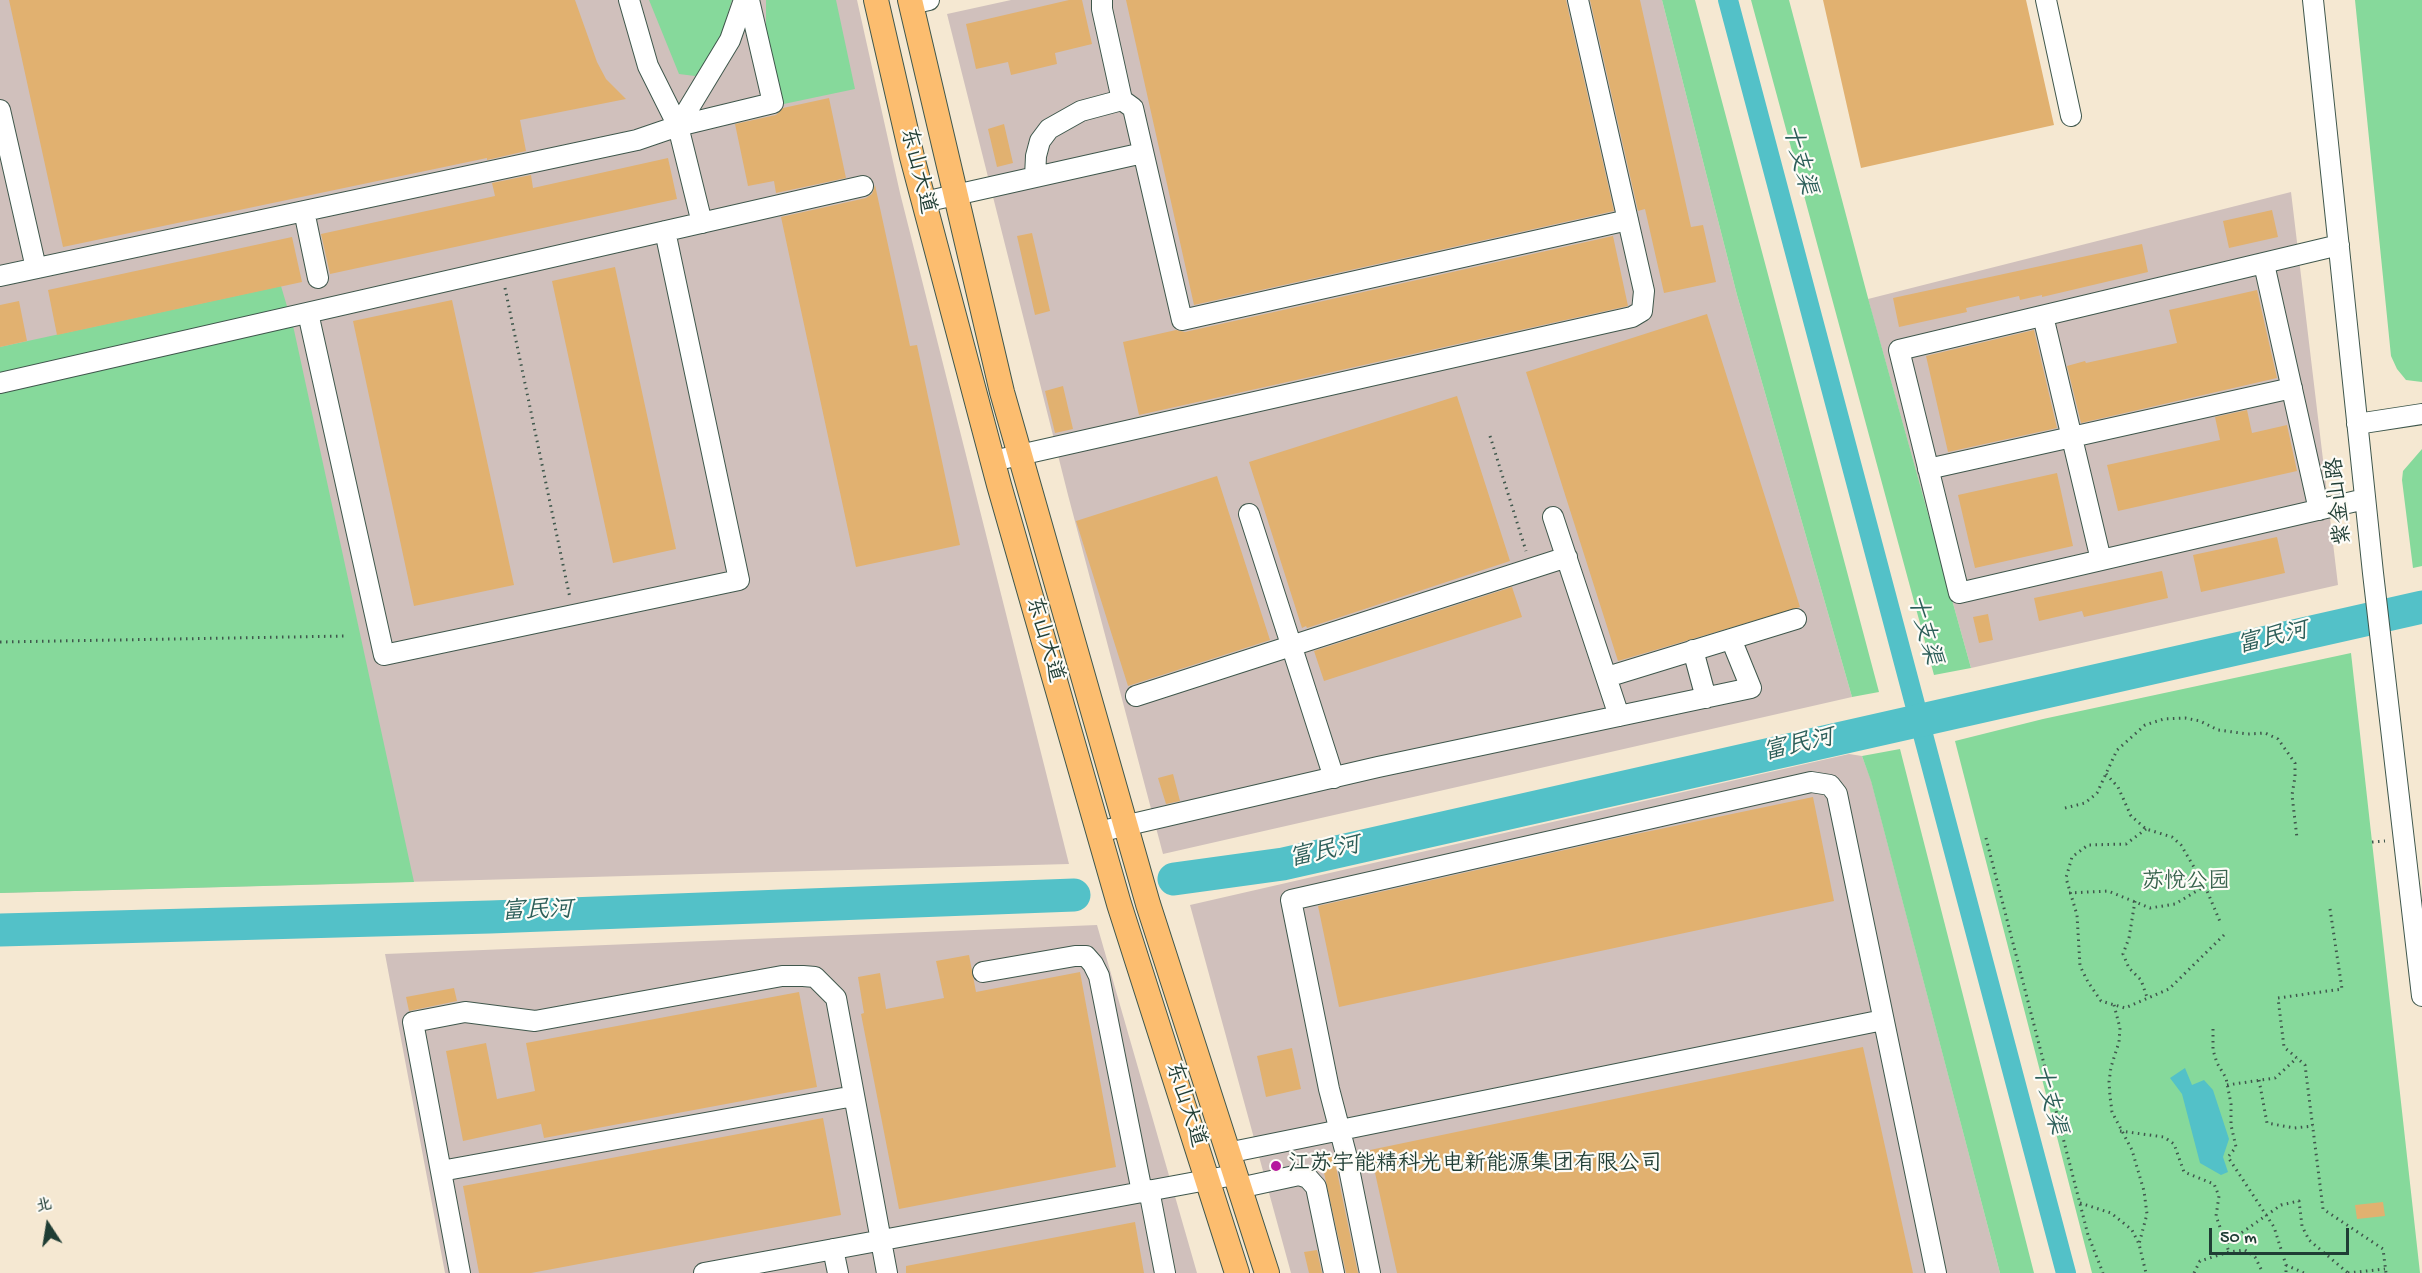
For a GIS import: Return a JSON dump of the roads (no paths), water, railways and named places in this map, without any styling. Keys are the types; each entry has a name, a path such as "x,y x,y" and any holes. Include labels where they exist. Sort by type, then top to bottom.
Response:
{"main road":[{"name":"东山大道","path":"876,0 924,202 993,461 1098,832 1237,1273"},
{"name":"东山大道","path":"917,1 956,195 1002,392 1125,825 1233,1172 1267,1273"}],"street":[{"path":"629,0 648,66 678,126 702,223"},
{"path":"678,126 730,40 744,0"},
{"path":"0,276 637,140 678,126 773,103 749,0"},
{"path":"1102,0 1122,100 1133,108 1182,320 1628,220"},
{"path":"993,461 1632,317 1642,311 1644,291 1578,0"},
{"path":"2046,0 2071,116"},
{"name":"紫金山路","path":"2313,0 2373,573 2422,996"},
{"path":"1035,177 1036,156 1040,141 1049,129 1081,111 1122,100"},
{"path":"0,110 36,268"},
{"path":"924,202 1143,153"},
{"path":"0,383 863,186"},
{"path":"304,211 318,279"},
{"path":"308,313 384,656 739,580 665,231"},
{"path":"2338,245 1899,350 1959,593 2365,499"},
{"path":"2264,264 2319,510"},
{"path":"2043,316 2101,560"},
{"path":"1928,469 2292,388"},
{"path":"2358,429 2422,414"},
{"path":"2358,429 2422,426"},
{"path":"1249,513 1334,777"},
{"path":"1553,516 1619,716"},
{"path":"1136,696 1568,558"},
{"path":"1607,677 1796,619"},
{"path":"1098,832 1334,777 1751,688 1731,639"},
{"path":"1693,650 1707,698"},
{"path":"1370,1273 1291,900 1811,783 1830,785 1836,794 1936,1273"},
{"path":"982,972 1075,956 1086,957 1093,964 1099,976 1165,1273"},
{"path":"460,1273 413,1022 465,1012 535,1021 782,976 815,977 836,998 887,1273"},
{"path":"704,1273 1208,1180 1338,1130 1883,1020"},
{"path":"441,1171 854,1096"},
{"path":"1233,1172 1299,1175 1308,1178 1316,1187 1334,1273"},
{"path":"833,1249 837,1273"}],"water":[{"path":"2185,1068 2192,1085 2204,1080 2213,1090 2229,1139 2223,1157 2228,1172 2221,1175 2200,1163 2182,1094 2170,1078"}],"waterway":[{"name":"十支渠","path":"1728,0 2066,1273"},
{"name":"富民河","path":"1174,879 1283,864 2422,607"},
{"name":"富民河","path":"0,930 490,917 1074,895"}],"place":[{"name":"江苏宇能精科光电新能源集团有限公司","path":"1276,1166"}],"park label":[{"name":"苏悦公园","path":"2186,884"}]}
